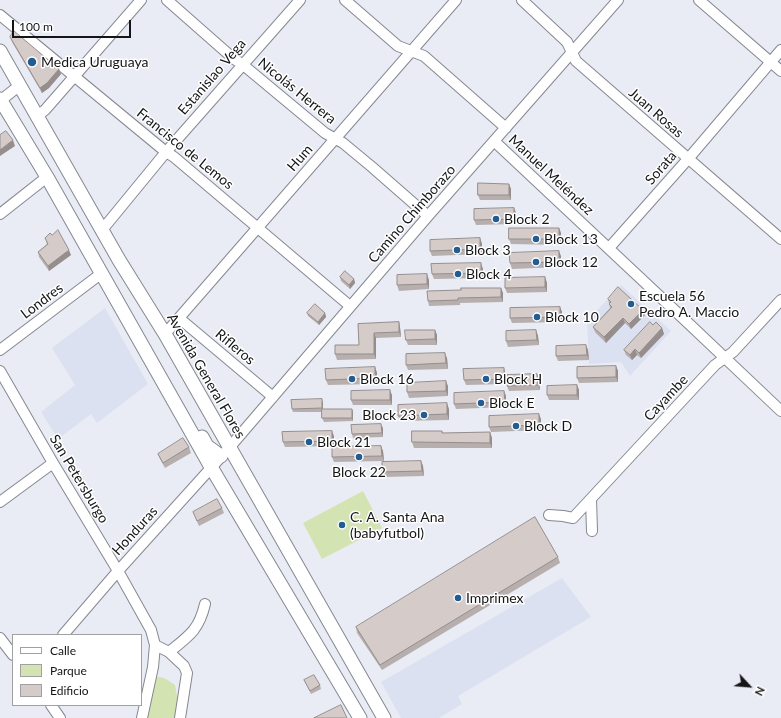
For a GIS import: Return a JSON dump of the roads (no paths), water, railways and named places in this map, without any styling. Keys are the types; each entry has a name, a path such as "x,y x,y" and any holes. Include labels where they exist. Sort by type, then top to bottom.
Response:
{"main road":[{"name":"Avenida General Flores","path":"0,51 102,230 165,334 225,452 384,718"},
{"path":"0,100 47,177 211,467 360,718"},
{"path":"152,363 168,378 207,446 225,452"}],"street":[{"path":"37,116 45,110 140,0"},
{"name":"Nicolás Herrera","path":"167,0 234,59 325,133 343,143 428,216"},
{"name":"Estanislao Vega","path":"102,230 166,152 300,0"},
{"name":"Manuel Meléndez","path":"345,0 398,46 424,56 506,128"},
{"name":"Hum","path":"165,334 456,0"},
{"name":"Juan Rosas","path":"522,0 567,42 576,61 781,239"},
{"name":"Camino Chimborazo","path":"225,452 428,216 618,0"},
{"path":"699,0 781,72"},
{"name":"Francisco de Lemos","path":"0,15 174,157 350,306"},
{"name":"Sorata","path":"609,248 688,159 781,50"},
{"path":"0,100 20,85"},
{"name":"Manuel Meléndez","path":"494,141 781,411"},
{"path":"0,214 47,177"},
{"name":"Londres","path":"0,350 102,273"},
{"name":"Cayambe","path":"549,515 573,518 715,365 733,352 781,300"},
{"name":"Rifleros","path":"179,318 273,397"},
{"name":"San Petersburgo","path":"0,371 118,571 151,630 155,645"},
{"name":"Honduras","path":"64,634 118,571 225,452"},
{"path":"0,502 53,463"},
{"path":"591,499 592,531"},
{"path":"169,652 187,638 197,626 205,604"},
{"path":"0,638 12,654"},
{"path":"142,718 153,667 155,645 169,652 184,666 187,673 180,718"},
{"path":"52,706 60,718"}],"place":[{"name":"Medica Uruguaya","path":"32,62"},
{"name":"Block 2","path":"496,219"},
{"name":"Block 13","path":"536,239"},
{"name":"Block 3","path":"457,250"},
{"name":"Block 12","path":"536,262"},
{"name":"Block 4","path":"458,274"},
{"name":"Escuela 56 Pedro A. Maccio","path":"631,304"},
{"name":"Block 10","path":"537,317"},
{"name":"Block 16","path":"352,379"},
{"name":"Block H","path":"486,379"},
{"name":"Block E","path":"481,403"},
{"name":"Block 23","path":"424,415"},
{"name":"Block D","path":"516,426"},
{"name":"Block 21","path":"309,442"},
{"name":"Block 22","path":"359,457"},
{"name":"C. A. Santa Ana (babyfutbol)","path":"342,525"},
{"name":"Imprimex","path":"458,598"}]}
